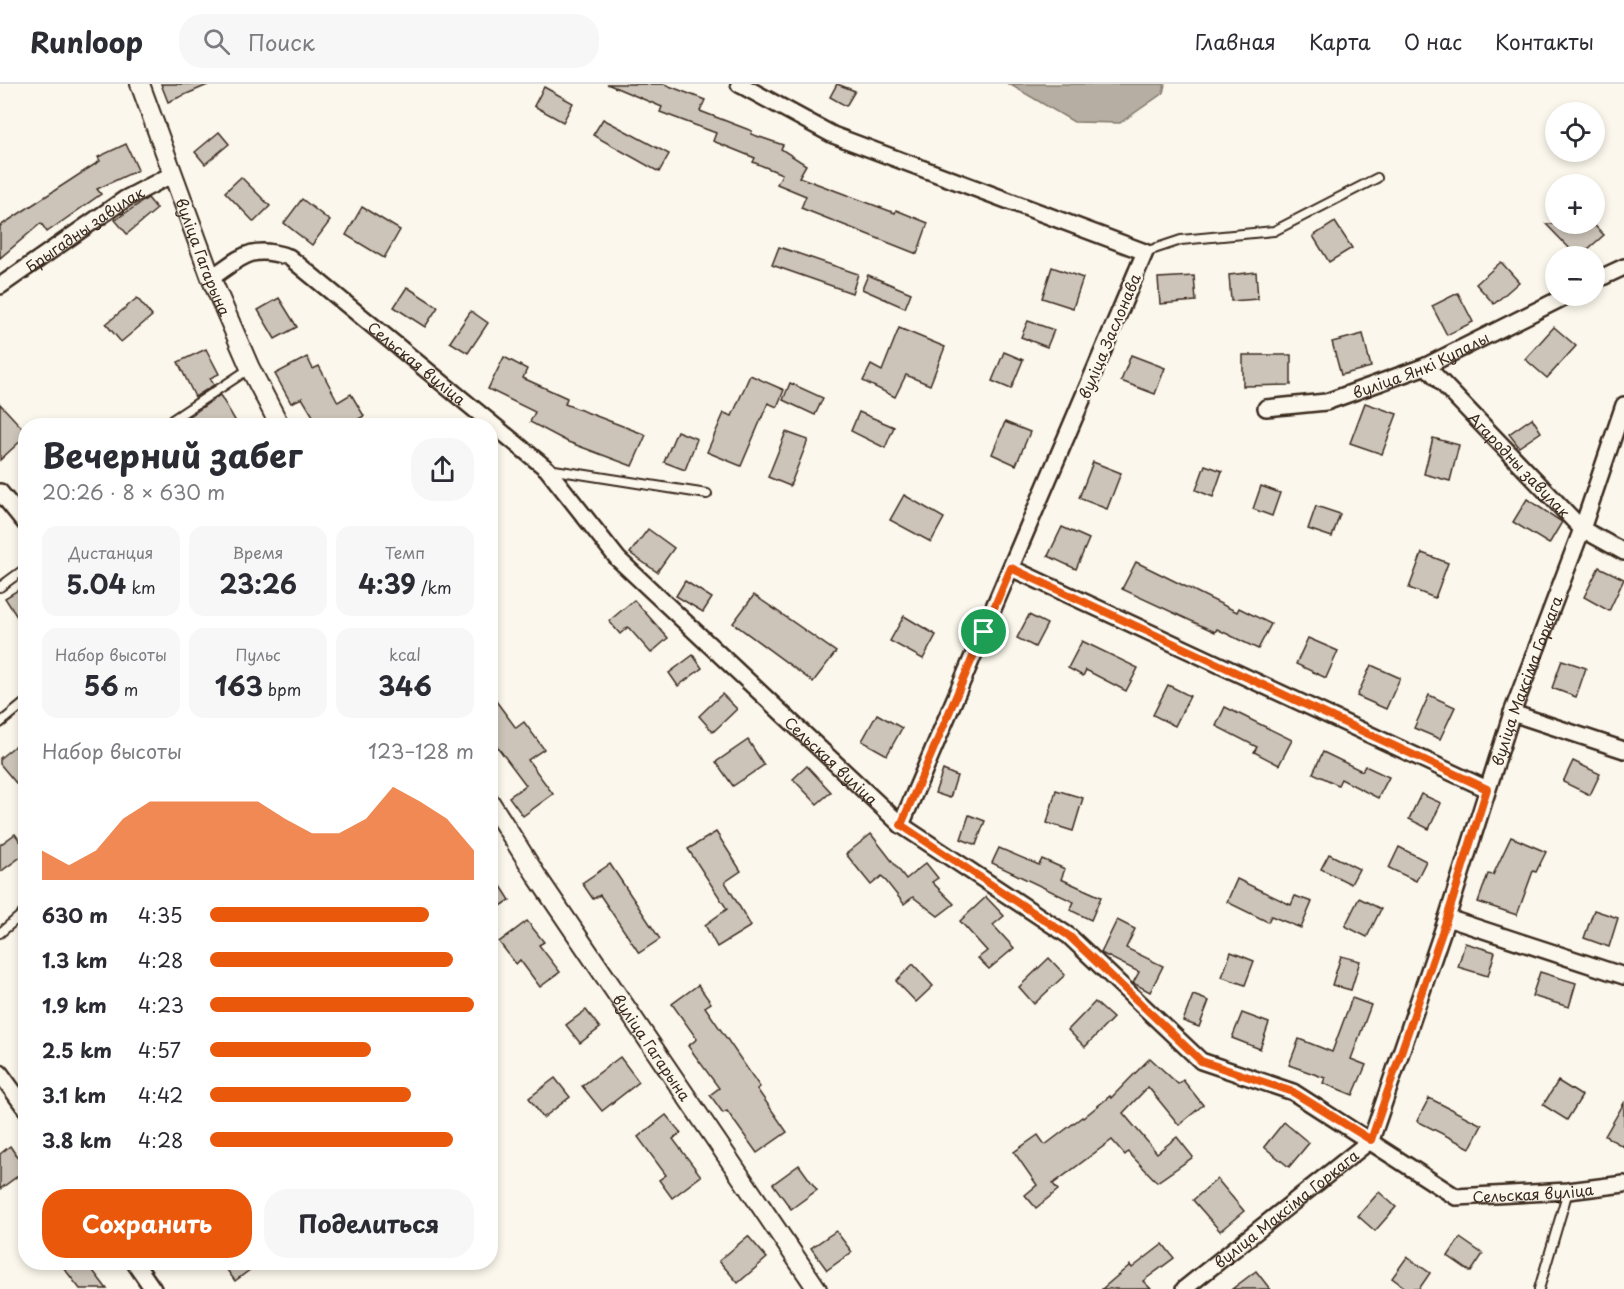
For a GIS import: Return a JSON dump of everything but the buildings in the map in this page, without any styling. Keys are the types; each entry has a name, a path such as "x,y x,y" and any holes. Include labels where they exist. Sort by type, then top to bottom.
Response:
{"street":[{"name":"вуліца Гагарына","path":"140,84 171,175 211,278 250,368 276,418"},
{"path":"739,84 832,135 1145,252"},
{"name":"Брыгадны завулак","path":"0,286 125,199 171,175"},
{"name":"Сельская вуліца","path":"211,278 245,254 267,250 289,257 485,418"},
{"name":"вуліца Заслонава","path":"901,825 1145,252"},
{"path":"1605,276 1624,267"},
{"name":"вуліца Янкі Купалы","path":"1266,408 1326,402 1426,366 1546,306"},
{"name":"Агародны завулак","path":"1426,366 1581,529 1624,552"},
{"name":"вуліца Максіма Горкага","path":"1184,1289 1371,1140 1447,918 1512,713 1581,529 1624,405"},
{"name":"Сельская вуліца","path":"498,429 547,469 618,560 901,825 1069,936 1201,1061 1293,1092 1371,1140 1456,1197 1568,1191 1624,1184"},
{"path":"0,492 18,514"},
{"path":"1011,568 1487,789"},
{"path":"1512,713 1624,750"},
{"name":"вуліца Гагарына","path":"498,815 544,888 817,1289"},
{"path":"1447,918 1624,976"},
{"path":"0,1073 18,1098"},
{"path":"140,1270 153,1289"}],"lane":[{"path":"1145,252 1181,240 1275,231 1377,178"},
{"path":"175,418 250,368"},
{"path":"547,469 707,494"},
{"path":"0,587 18,574"},
{"path":"0,723 18,708"},
{"path":"0,933 18,918"},
{"path":"1539,1289 1568,1191"}],"shaded area":[{"path":"1009,84 1165,84 1163,93 1120,123 1074,122"}],"route":[{"path":"1011,568 1487,789 1447,918 1371,1140 1293,1092 1201,1061 1069,936 901,825 984,632 1011,568"}]}
